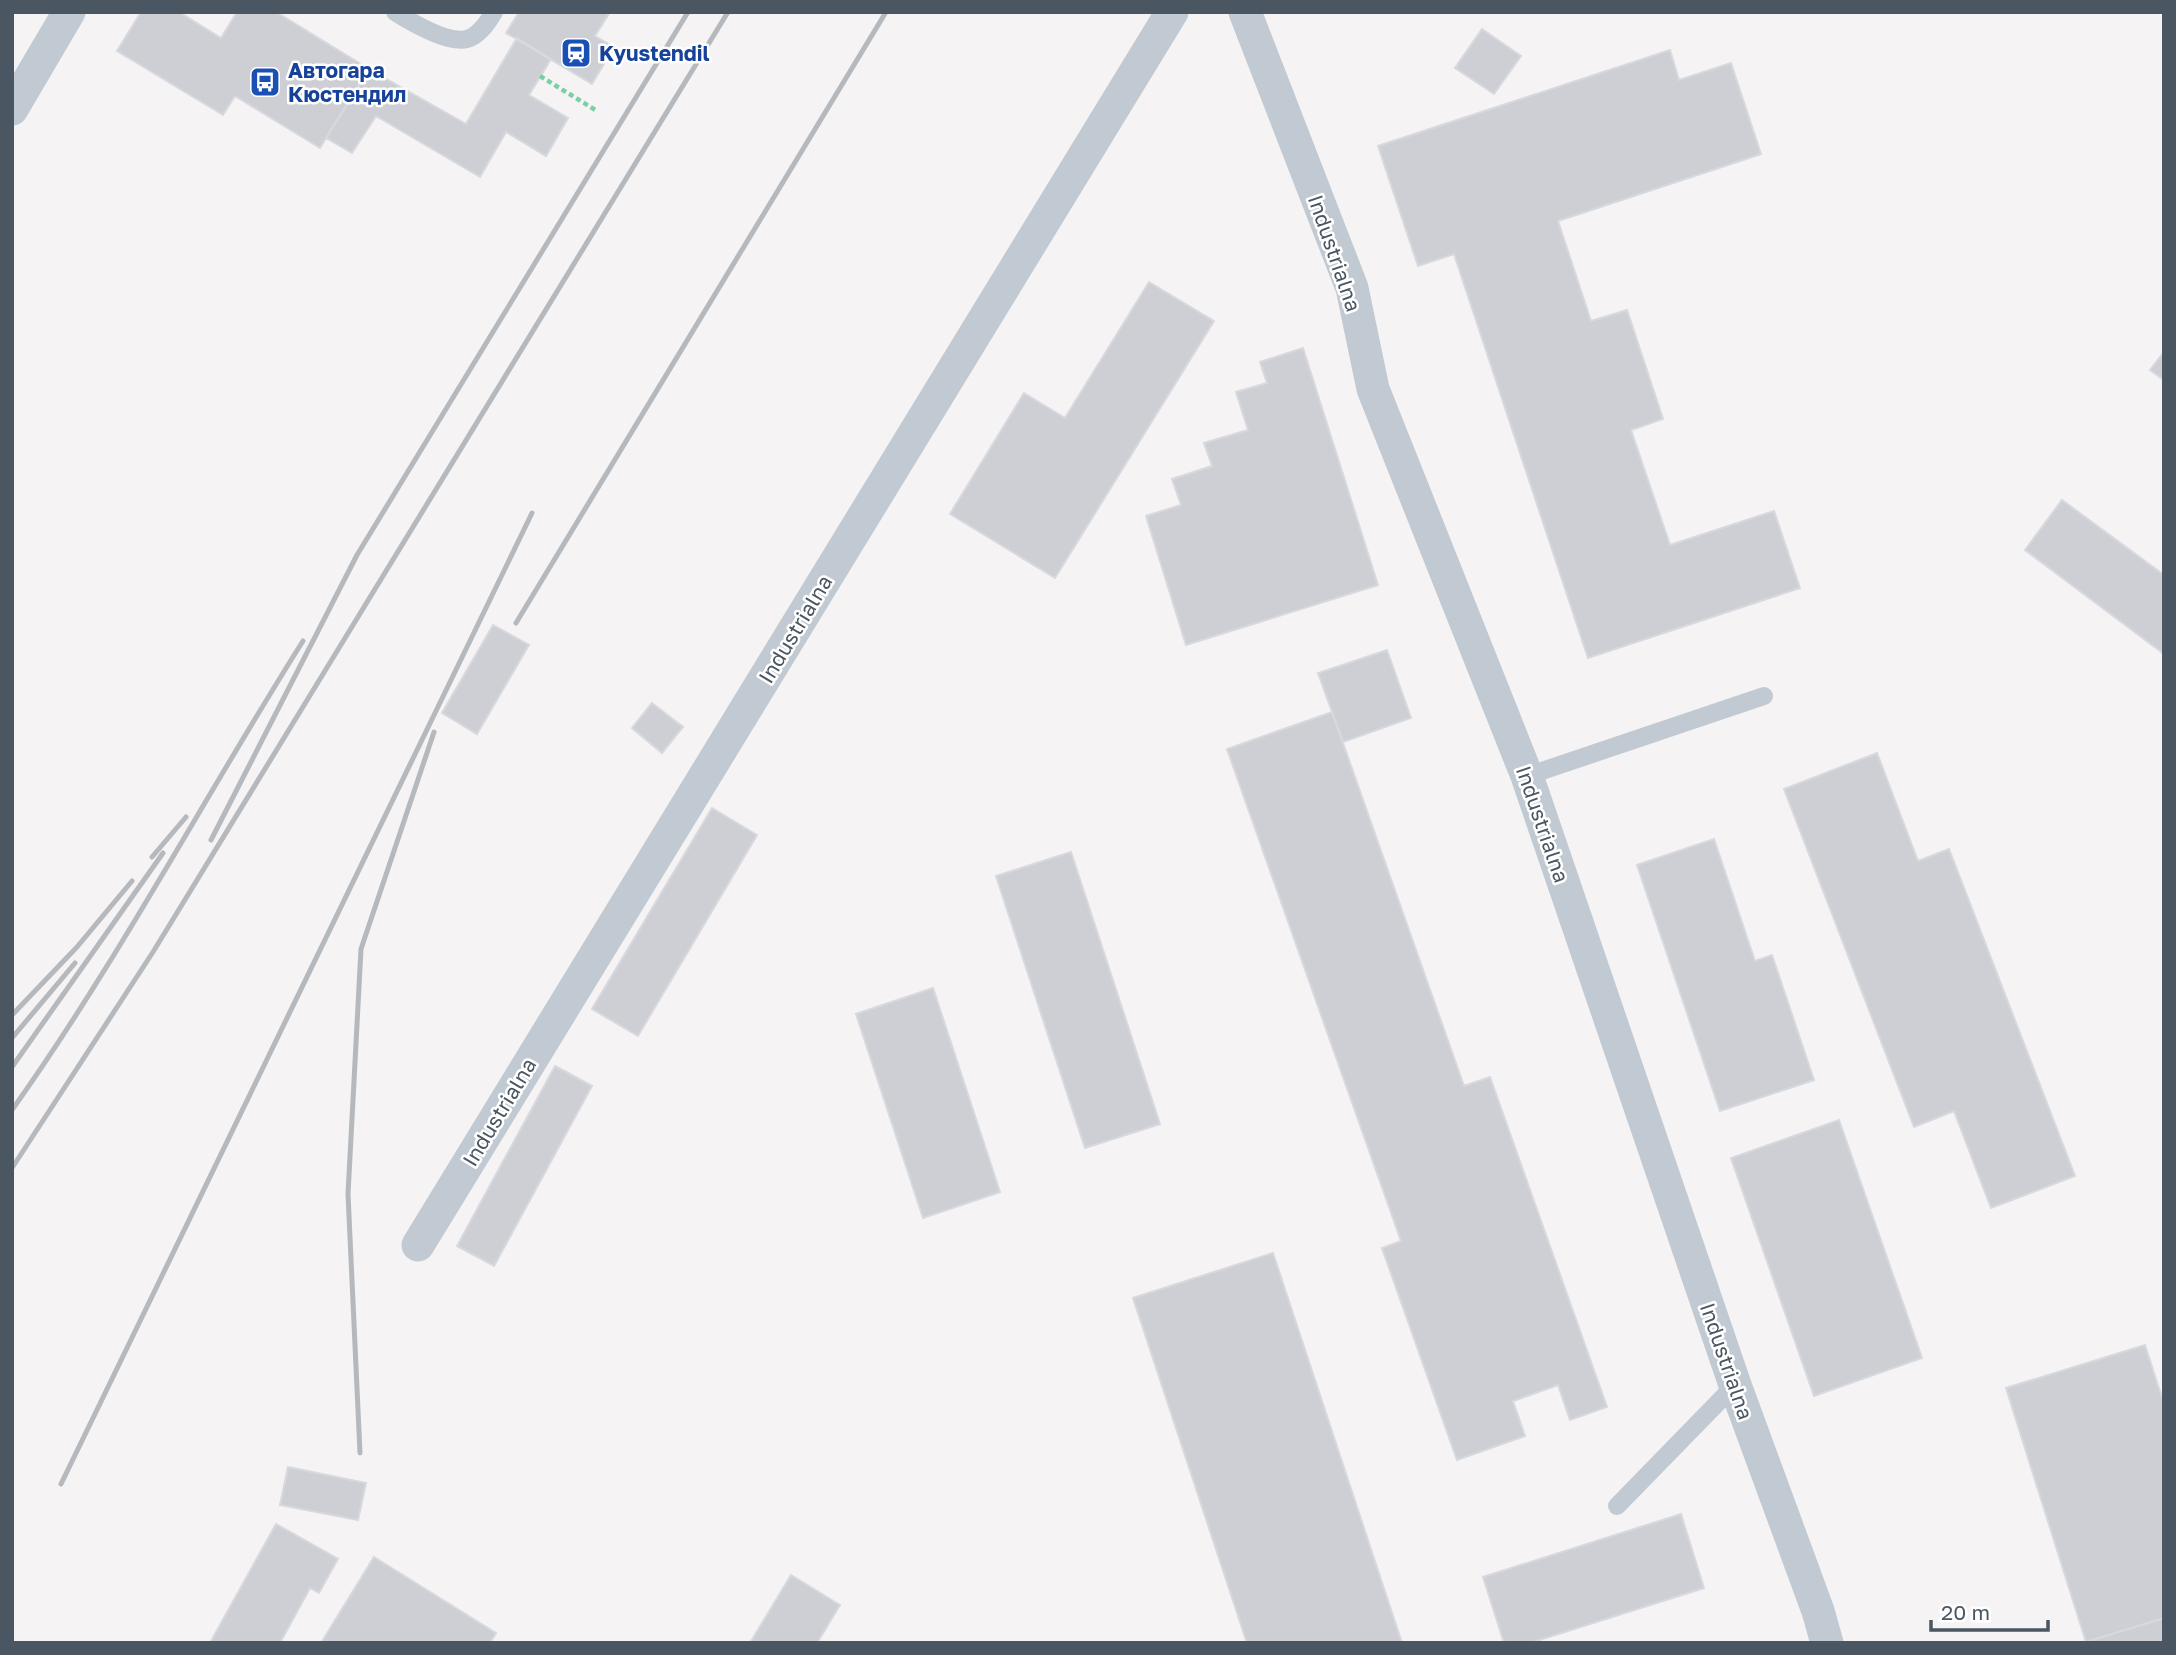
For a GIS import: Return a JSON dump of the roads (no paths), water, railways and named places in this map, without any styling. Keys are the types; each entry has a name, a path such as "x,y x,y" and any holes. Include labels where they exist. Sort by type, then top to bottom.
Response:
{"street":[{"path":"12,109 69,12"},
{"name":"Industrialna","path":"418,1245 1172,12"},
{"name":"Industrialna","path":"1245,12 1352,288 1373,389 1527,776 1735,1385 1827,1643"}],"lane":[{"path":"395,12 427,31 464,40 475,35 494,12"},
{"path":"1527,776 1764,696"},
{"path":"1617,1506 1735,1385"}],"railway":[{"path":"211,840 357,555 688,12"},
{"path":"12,1168 153,952 728,12"},
{"path":"516,623 886,12"},
{"path":"61,1484 532,513"},
{"path":"12,1110 125,937 303,641"},
{"path":"360,1453 348,1194 361,949 434,732"},
{"path":"152,857 186,817"},
{"path":"12,1067 163,853"},
{"path":"12,1015 77,947 132,881"},
{"path":"12,1038 75,963"}],"place":[{"name":"Kyustendil","path":"576,53"},
{"name":"Автогара Кюстендил","path":"265,82"}]}
